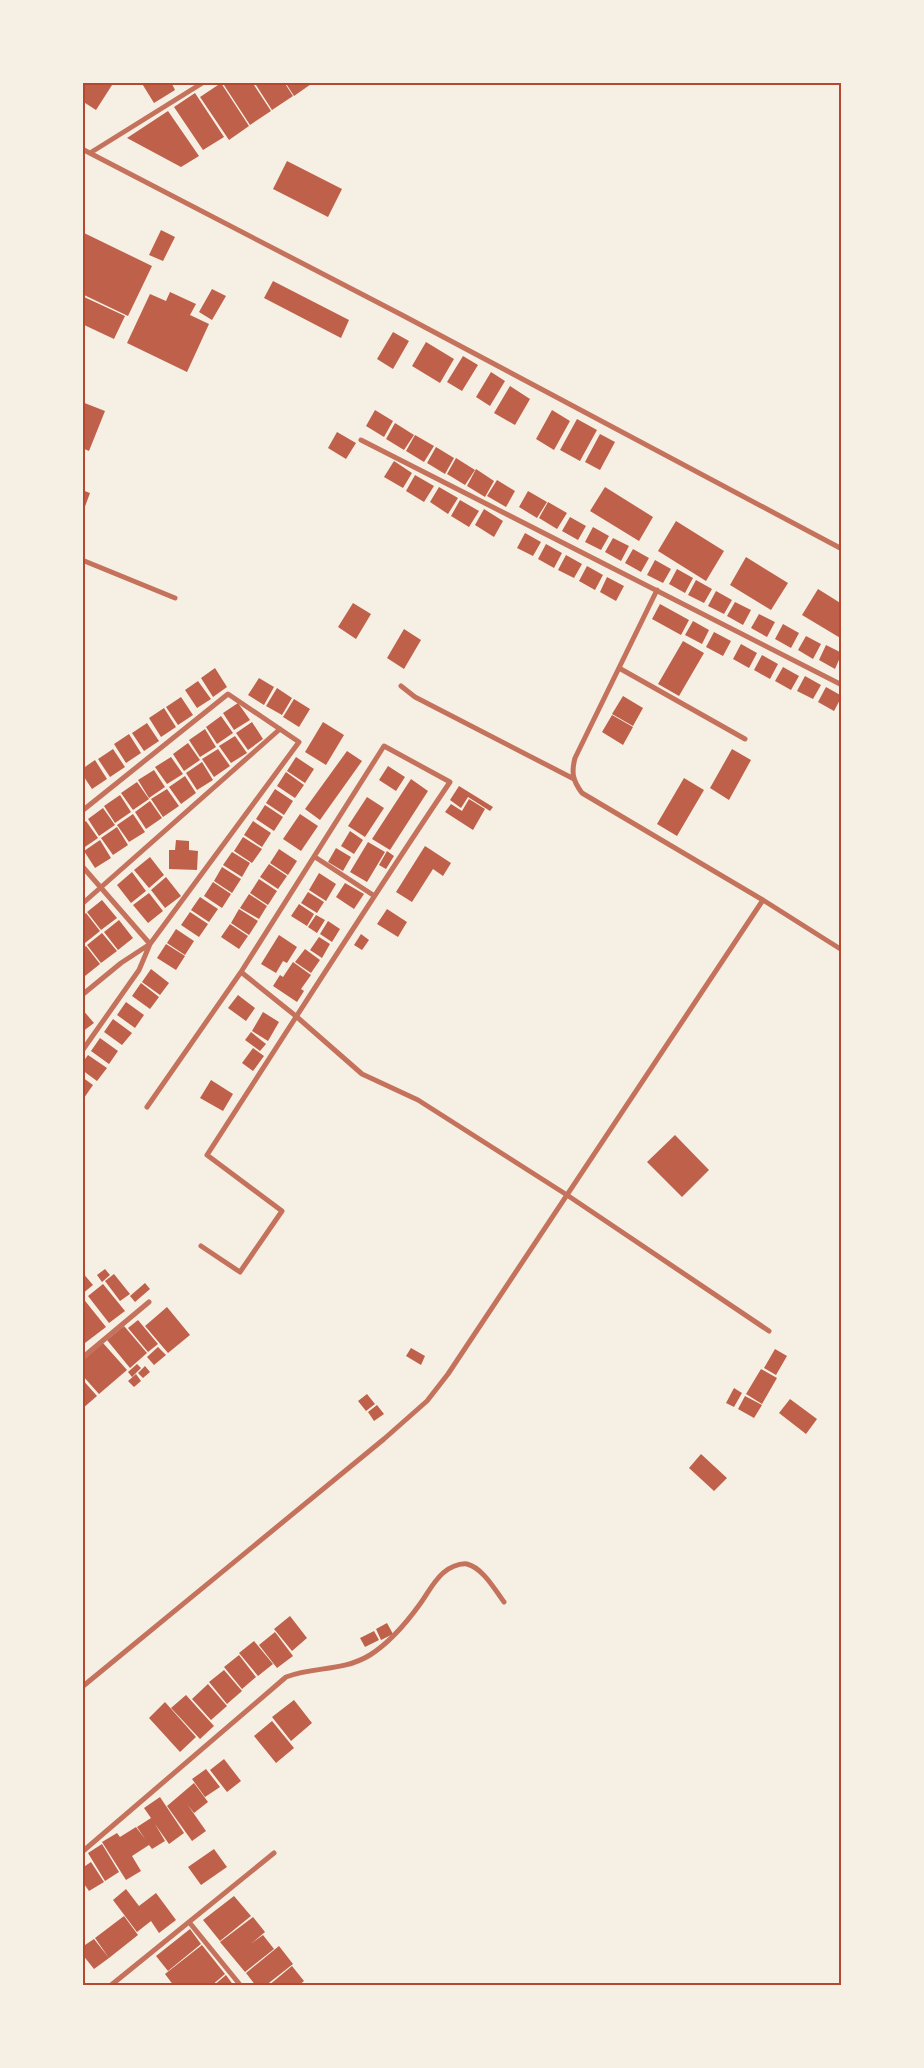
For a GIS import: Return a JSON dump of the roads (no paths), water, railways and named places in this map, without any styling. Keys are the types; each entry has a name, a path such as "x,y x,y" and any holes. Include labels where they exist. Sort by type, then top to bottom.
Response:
{"street":[{"path":"90,153 204,82"},
{"path":"82,149 411,320 842,549"},
{"path":"361,440 842,685"},
{"path":"82,560 174,598"},
{"path":"657,590 574,758 572,770 574,779 582,793 763,900 842,950"},
{"path":"618,668 745,739"},
{"path":"401,686 415,697 574,779"},
{"path":"82,811 228,694 299,742 150,944 139,970 82,1050"},
{"path":"82,904 280,730"},
{"path":"147,1106 241,972 384,746 450,782 374,895 208,1155 282,1211 240,1272 201,1246"},
{"path":"315,857 374,895"},
{"path":"82,866 150,944"},
{"path":"82,1688 414,1413 427,1400 448,1374 763,900"},
{"path":"82,995 121,963 150,944"},
{"path":"241,972 297,1017 362,1074 418,1100 567,1195 769,1331"},
{"path":"82,1358 150,1302"},
{"path":"82,1852 286,1677 300,1672 344,1668 371,1654 391,1638 420,1604 433,1583 452,1566 467,1564 478,1570 504,1602"},
{"path":"110,1986 274,1853"},
{"path":"189,1922 241,1986"}]}
